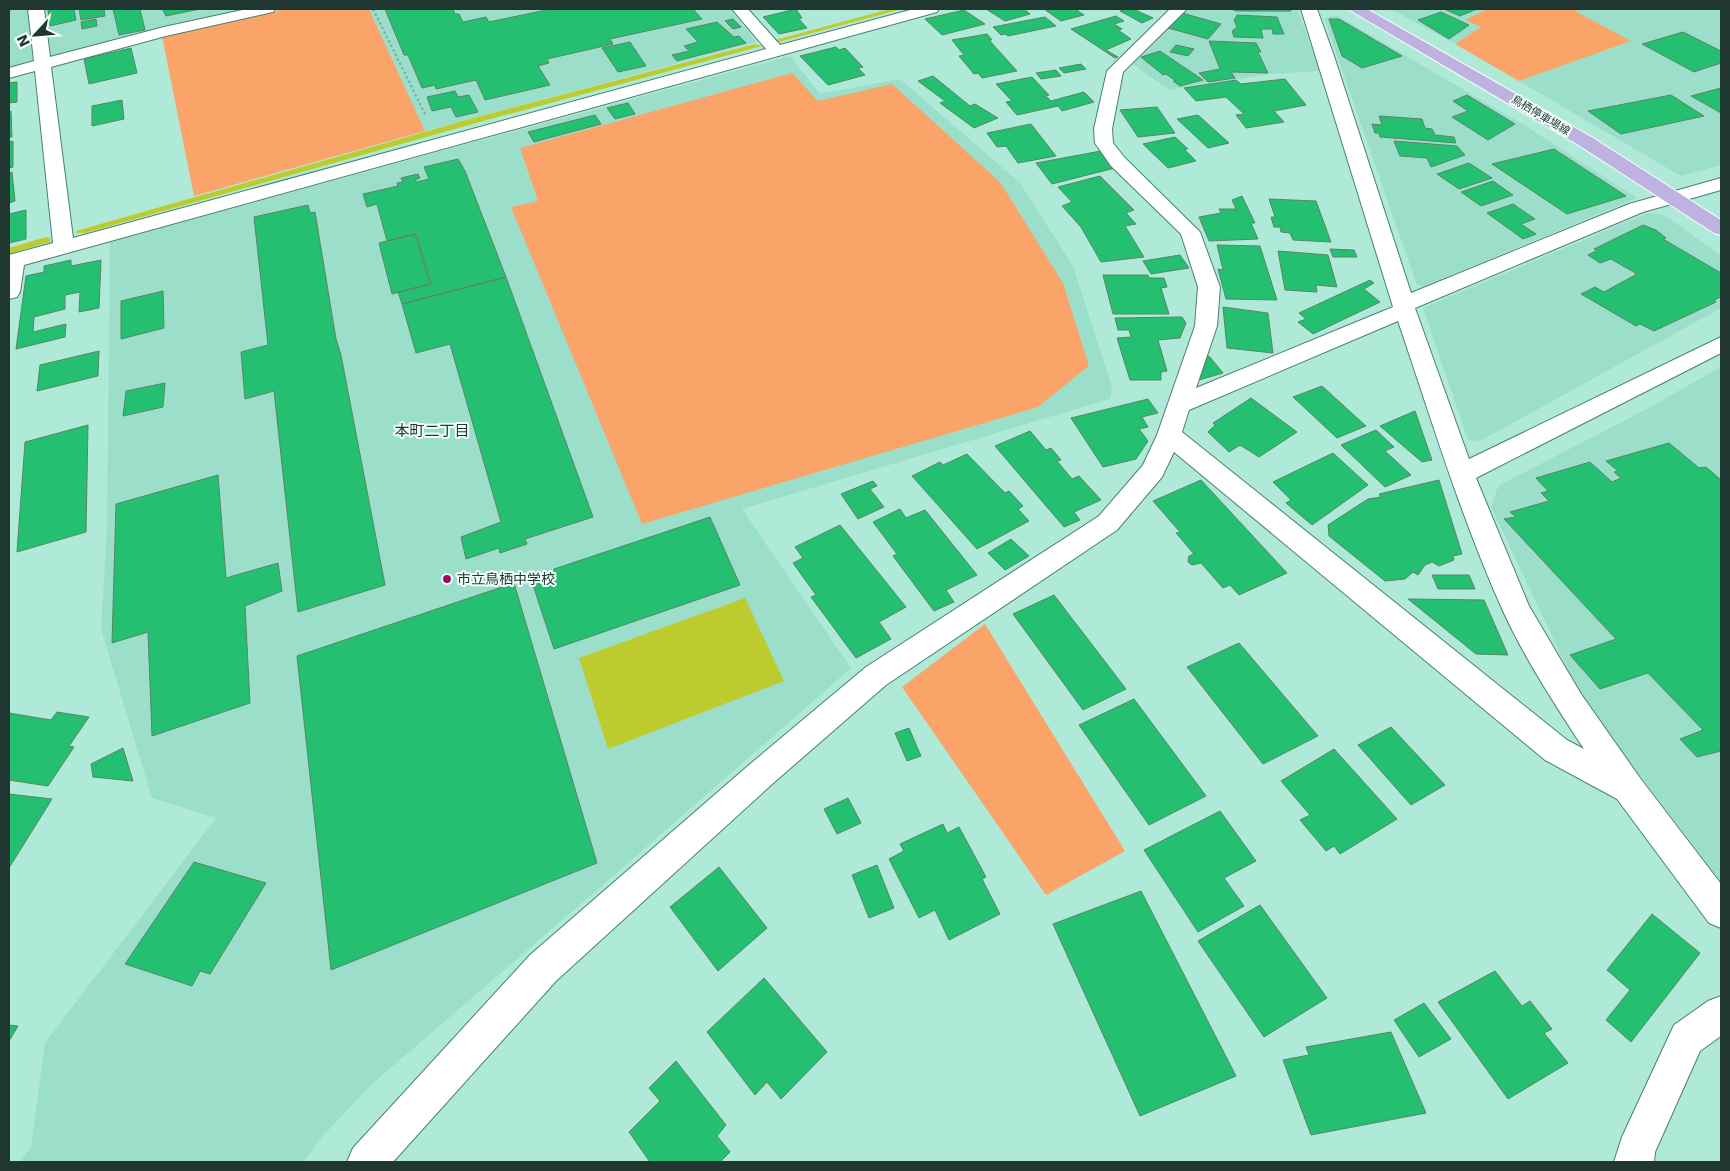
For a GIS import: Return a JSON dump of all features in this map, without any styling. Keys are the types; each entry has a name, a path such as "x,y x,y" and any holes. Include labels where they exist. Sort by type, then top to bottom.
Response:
{"main road":[{"name":"鳥栖停車場線","path":"1356,9 1526,105 1677,198 1721,229"}],"street":[{"path":"36,9 64,246"},
{"path":"9,73 164,32 267,9"},
{"path":"740,9 776,51"},
{"path":"9,292 11,261 931,9"},
{"path":"367,1162 543,968 760,775 876,676 1108,523 1153,470 1169,435 1206,326 1209,287 1190,232 1118,162 1104,143 1103,129 1115,71 1179,9"},
{"path":"1309,9 1326,56 1404,307 1462,474 1517,610 1570,703 1629,789 1721,911"},
{"path":"1179,405 1636,208 1677,198 1721,184"},
{"path":"1462,474 1721,344"},
{"path":"1169,435 1556,750 1629,789"},
{"path":"1634,1162 1636,1151 1687,1038 1721,1014"}],"path":[{"path":"373,9 428,119"}],"shaded area":[{"path":"9,9 253,9 158,29 9,69"},
{"path":"285,9 369,9 425,131 194,196 162,36"},
{"path":"369,9 729,9 757,42 425,131"},
{"path":"1186,9 1297,9 1320,71 1269,74 1169,90 1131,63"},
{"path":"1391,9 1487,9 1466,20 1481,27 1455,44"},
{"path":"1487,9 1581,9 1575,11 1631,41 1519,81 1455,44 1481,27 1465,20"},
{"path":"1581,9 1721,9 1721,165 1681,176 1519,81 1630,41 1574,11"},
{"path":"1336,15 1524,125 1637,198 1424,286 1417,285 1324,18"},
{"name":"市立鳥栖中学校","path":"790,56 820,94 900,79 1020,183 1073,266 1112,387 1110,399 742,509 851,668 373,1083 319,1140 303,1162 20,1162 31,1147 45,1043 216,818 152,798 101,629 107,529 110,242"},
{"path":"792,73 818,101 892,84 1000,182 1063,283 1089,366 1038,407 642,524 511,207 538,201 520,148"},
{"path":"1648,213 1665,215 1721,256 1721,308 1480,441 1468,440 1423,308"},
{"path":"1721,367 1721,882 1582,699 1491,507 1498,486 1643,411"},
{"path":"745,598 784,681 608,749 579,658"},
{"path":"985,624 1125,851 1046,895 902,687"}],"building":[{"path":"48,9 74,9 76,20 50,26"},
{"path":"79,9 104,9 105,16 81,20"},
{"path":"113,9 140,9 145,30 119,35"},
{"path":"159,9 200,9 166,16 163,10"},
{"path":"385,9 453,9 455,14 459,14 463,22 486,17 489,22 545,9 693,9 702,19 610,39 613,44 547,59 549,63 538,66 550,85 485,100 476,80 436,89 435,85 422,88 408,55 404,55"},
{"path":"796,9 802,18 799,19 807,28 779,34 763,17"},
{"path":"986,9 1024,9 1030,14 1005,21"},
{"path":"1044,9 1075,9 1084,15 1061,21"},
{"path":"1133,9 1153,18 1142,23 1120,11"},
{"path":"1231,9 1290,9 1291,11 1236,11"},
{"path":"1444,9 1477,9 1460,16"},
{"path":"964,10 985,24 942,35 925,19"},
{"path":"1441,12 1469,25 1449,39 1418,20"},
{"path":"1182,13 1221,24 1208,39 1168,28"},
{"path":"1237,15 1277,17 1284,34 1273,34 1272,29 1261,29 1263,38 1234,37 1232,31 1237,27 1234,20"},
{"path":"1116,16 1124,21 1114,24 1122,29 1118,30 1131,39 1106,50 1118,57 1115,58 1071,29"},
{"path":"1045,17 1056,26 1008,36 1005,34 1001,35 993,27"},
{"path":"96,19 97,26 82,29 81,22"},
{"path":"733,19 741,27 733,29 725,21"},
{"path":"1329,19 1339,19 1402,56 1362,68 1342,56"},
{"path":"717,22 734,37 739,36 746,43 677,61 672,55 689,51 684,46 698,42 686,29"},
{"path":"1683,32 1721,51 1721,63 1694,72 1642,44"},
{"path":"987,34 992,40 989,40 1017,71 982,78 978,73 974,74 959,56 964,55 952,40"},
{"path":"1209,41 1256,43 1268,73 1231,72 1235,78 1208,82 1199,73 1220,69"},
{"path":"630,42 646,66 618,72 602,48"},
{"path":"1176,45 1194,49 1188,56 1170,52"},
{"path":"836,47 839,50 845,48 863,67 858,68 865,75 828,85 800,56"},
{"path":"131,48 137,73 89,84 84,59"},
{"path":"1160,51 1203,80 1180,86 1173,81 1176,81 1166,74 1163,75 1141,57"},
{"path":"1081,64 1086,69 1064,73 1059,68"},
{"path":"1056,70 1061,76 1041,79 1036,73"},
{"path":"933,76 970,106 975,104 998,118 974,128 940,103 945,101 918,81"},
{"path":"1032,77 1049,95 1046,96 1051,101 1084,92 1094,102 1062,111 1058,106 1017,115 1006,102 1012,101 996,84"},
{"path":"1285,79 1306,105 1274,111 1284,122 1246,128 1236,115 1244,114 1226,97 1196,101 1184,88 1236,80 1241,84"},
{"path":"17,82 17,102 9,103 9,83"},
{"path":"1721,88 1721,113 1691,96"},
{"path":"455,91 458,97 469,95 478,112 456,117 451,107 432,111 427,97"},
{"path":"1467,95 1515,124 1488,140 1452,117 1468,111 1453,101"},
{"path":"1671,95 1704,116 1621,134 1588,111"},
{"path":"122,100 124,119 92,126 92,106"},
{"path":"628,103 635,114 615,119 607,108"},
{"path":"1157,107 1175,133 1138,137 1120,110"},
{"path":"11,111 12,137 9,137 9,112"},
{"path":"595,115 601,124 534,142 528,132"},
{"path":"1198,115 1229,143 1208,148 1177,119"},
{"path":"1379,116 1422,119 1425,128 1432,129 1435,135 1454,137 1456,143 1380,137 1379,133 1375,133 1372,124 1382,125"},
{"path":"1031,124 1056,156 1018,163 1006,146 997,147 987,133"},
{"path":"1175,137 1188,149 1184,149 1196,161 1168,168 1143,144"},
{"path":"13,141 13,167 9,168 9,142"},
{"path":"1394,141 1457,146 1465,155 1431,167 1427,158 1400,156"},
{"path":"1554,149 1626,196 1567,214 1492,164"},
{"path":"1101,151 1115,168 1052,184 1036,163"},
{"path":"458,159 465,171 506,277 402,304 398,292 431,284 416,234 387,241 377,204 367,207 363,194 398,186 397,183 403,182 401,178 418,174 420,178 415,180 416,182 429,179 424,167"},
{"path":"1469,163 1492,178 1459,189 1437,174"},
{"path":"12,172 15,201 9,203 9,173"},
{"path":"1100,176 1134,210 1126,213 1136,224 1125,226 1144,257 1101,262 1081,227 1062,206 1072,202 1058,187"},
{"path":"1493,181 1513,195 1481,206 1461,192"},
{"path":"1242,196 1255,223 1251,223 1258,239 1209,241 1199,217 1221,213 1219,209 1236,209 1232,200"},
{"path":"1269,199 1316,201 1331,242 1293,240 1290,233 1281,232 1280,227 1274,227 1271,217 1275,217"},
{"path":"1513,204 1535,219 1521,224 1536,234 1523,239 1487,213"},
{"path":"308,205 310,213 315,212 336,339 341,355 385,585 298,612 274,391 245,399 241,352 268,345 254,217"},
{"path":"26,210 26,239 9,243 9,214"},
{"path":"1643,225 1656,230 1666,238 1663,239 1721,273 1721,297 1714,300 1716,302 1654,331 1640,324 1636,326 1581,294 1595,287 1604,292 1637,274 1611,259 1600,263 1588,255 1598,250 1594,249"},
{"path":"415,234 430,284 392,294 379,243"},
{"path":"1217,245 1260,246 1277,300 1226,299 1218,269 1223,270"},
{"path":"1330,249 1354,250 1357,257 1333,257"},
{"path":"1278,251 1328,255 1337,287 1316,285 1317,292 1285,290"},
{"path":"1180,255 1189,268 1151,274 1143,261"},
{"path":"71,260 71,266 101,260 99,308 79,312 80,292 65,295 65,309 34,317 33,332 66,324 65,337 16,349 26,276 44,272 44,266"},
{"path":"1103,275 1148,275 1149,278 1164,278 1167,287 1161,288 1169,314 1113,314"},
{"path":"506,277 593,517 525,539 527,544 500,553 499,548 466,559 461,537 501,522 450,344 416,353 402,304"},
{"path":"1370,280 1374,283 1364,289 1380,302 1313,334 1298,322 1306,319 1299,313"},
{"path":"163,291 164,328 121,339 121,301"},
{"path":"1223,307 1268,313 1273,353 1227,348"},
{"path":"1182,317 1186,323 1180,338 1158,340 1167,371 1161,372 1161,380 1130,380 1117,338 1131,337 1129,330 1118,330 1115,318"},
{"path":"99,351 98,376 37,391 40,365"},
{"path":"1209,356 1223,373 1199,380 1203,357"},
{"path":"165,383 163,407 123,416 126,391"},
{"path":"1322,386 1366,426 1337,438 1293,397"},
{"path":"1251,398 1297,432 1259,457 1240,445 1229,452 1208,432 1215,425 1213,423"},
{"path":"1148,399 1158,413 1142,417 1148,427 1139,429 1148,441 1136,459 1103,467 1071,418"},
{"path":"1415,411 1432,460 1422,462 1380,426"},
{"path":"88,425 86,532 17,552 25,442"},
{"path":"1376,430 1394,447 1385,451 1411,475 1385,487 1341,445"},
{"path":"1030,431 1046,450 1051,448 1061,460 1057,461 1072,479 1079,476 1101,500 1074,512 1080,520 1064,527 995,446"},
{"path":"1669,443 1699,468 1706,467 1721,480 1721,751 1697,757 1680,739 1703,730 1648,673 1600,689 1570,655 1616,639 1504,519 1516,517 1510,512 1549,501 1541,493 1548,491 1536,478 1590,462 1612,482 1621,478 1614,472 1618,471 1606,461"},
{"path":"1333,453 1368,485 1312,525 1286,503 1291,500 1273,482"},
{"path":"967,454 1005,493 1009,491 1023,506 1018,509 1029,521 977,549 912,476 940,462 943,465"},
{"path":"218,475 226,578 278,563 282,591 245,606 250,703 152,736 148,632 112,643 116,504"},
{"path":"1201,480 1287,573 1239,595 1230,585 1223,588 1201,563 1192,565 1188,562 1189,556 1194,554 1176,533 1180,532 1153,501"},
{"path":"1439,480 1462,554 1453,556 1454,560 1439,566 1432,562 1425,565 1418,575 1413,572 1405,579 1385,581 1329,536 1328,525 1368,499 1381,497 1379,494"},
{"path":"873,481 877,486 870,489 884,507 858,519 841,494"},
{"path":"900,509 906,518 925,510 977,575 946,590 954,602 934,611 893,556 897,554 873,522"},
{"path":"710,517 740,585 554,649 532,582 554,574 554,569"},
{"path":"840,525 906,607 879,622 891,639 856,658 811,597 816,595 793,563 803,558 795,547"},
{"path":"1011,539 1029,556 1005,570 988,553"},
{"path":"1432,575 1469,575 1475,589 1438,589"},
{"path":"514,583 597,863 331,970 297,656"},
{"path":"1054,595 1126,689 1083,710 1013,614"},
{"path":"1408,599 1484,600 1508,655 1476,654"},
{"path":"1239,643 1318,736 1263,764 1187,667"},
{"path":"1134,699 1206,796 1149,825 1079,725"},
{"path":"57,712 89,717 69,746 74,747 48,786 9,780 9,713 51,720"},
{"path":"1391,727 1445,785 1411,805 1358,745"},
{"path":"909,728 921,756 907,761 895,733"},
{"path":"123,748 133,781 93,777 91,764"},
{"path":"1334,749 1397,819 1340,854 1334,846 1326,851 1300,820 1310,815 1281,781"},
{"path":"9,794 52,799 9,868"},
{"path":"848,798 861,823 837,834 824,809"},
{"path":"1220,811 1256,861 1224,878 1244,906 1198,932 1144,850"},
{"path":"943,824 947,833 959,827 986,877 982,879 1000,914 949,940 935,910 919,918 889,859 904,851 900,844"},
{"path":"194,862 266,883 210,974 200,971 192,986 125,964"},
{"path":"877,865 894,908 869,918 852,875"},
{"path":"719,867 767,928 718,971 670,907"},
{"path":"1141,891 1236,1076 1140,1116 1053,924"},
{"path":"1260,905 1327,998 1264,1037 1198,941"},
{"path":"1652,914 1700,953 1631,1042 1606,1020 1630,990 1607,970"},
{"path":"1495,971 1522,1006 1530,1001 1552,1029 1544,1033 1568,1063 1508,1099 1438,1002"},
{"path":"764,978 827,1052 781,1099 767,1082 755,1095 707,1032"},
{"path":"1424,1003 1451,1039 1419,1057 1394,1020"},
{"path":"9,1025 18,1026 9,1041"},
{"path":"1391,1032 1426,1113 1311,1135 1283,1060 1309,1055 1306,1047"},
{"path":"676,1061 726,1125 717,1136 730,1152 720,1162 650,1162 629,1132 660,1101 649,1088"}],"waterway":[{"path":"779,40 898,9"},
{"path":"81,231 473,121 758,46"},
{"path":"9,251 46,240"}],"place":[{"name":"市立鳥栖中学校","path":"447,579"}],"district":[{"name":"本町二丁目","path":"432,431"}]}
